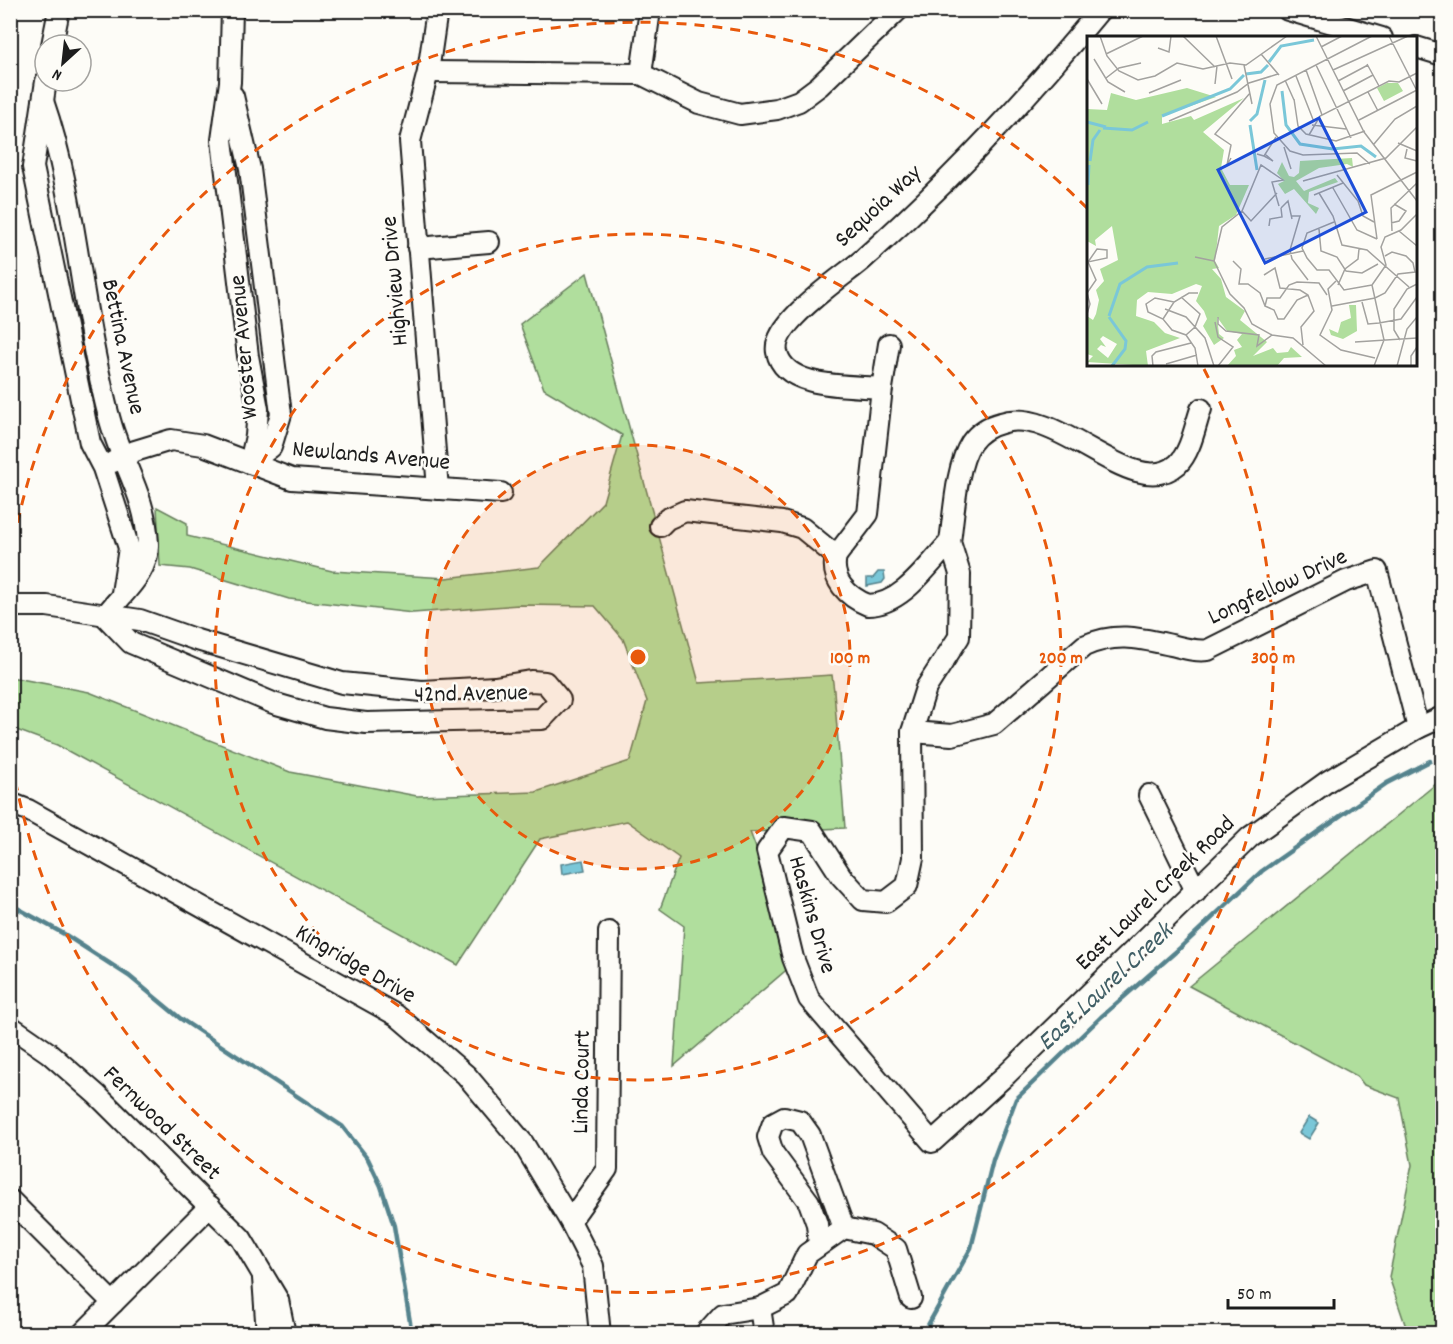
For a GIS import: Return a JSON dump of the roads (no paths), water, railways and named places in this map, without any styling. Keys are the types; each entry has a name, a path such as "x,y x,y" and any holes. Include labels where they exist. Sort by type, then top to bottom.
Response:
{"street":[{"path":"54,33 58,10"},
{"name":"Wooster Avenue","path":"232,10 230,82 222,140 248,356 258,409 256,436 250,464"},
{"path":"437,10 428,72 540,71 641,74 699,103 740,114 777,109 799,101 819,86 898,10"},
{"path":"641,74 650,10"},
{"name":"Sequoia Way","path":"882,388 810,382 792,374 779,359 776,349 782,332 796,315 861,260 994,133 1100,10"},
{"path":"1288,10 1375,36"},
{"path":"1417,47 1439,54"},
{"name":"Highview Drive","path":"428,72 410,141 438,489"},
{"name":"Bettina Avenue","path":"44,93 33,166 90,443 103,468 129,548 122,593"},
{"name":"Bettina Avenue","path":"43,101 57,141 100,378 115,436 139,491 148,546 139,578 122,593 105,616"},
{"path":"418,248 489,242"},
{"path":"889,344 868,514 836,556 834,564 837,579 845,592 856,600 877,605 902,592 950,542 966,453 979,433 993,425 1017,419 1042,423 1126,467 1151,475 1163,473 1180,462 1186,453 1201,409"},
{"name":"Newlands Avenue","path":"103,468 124,456 171,440 202,445 292,479 501,493"},
{"path":"660,526 667,519 685,511 782,522 802,528 836,556"},
{"name":"Haskins Drive","path":"932,1143 809,999 793,958 767,851 784,826 812,831 841,876 863,900 886,902 907,886 914,858 912,732 926,688 959,637 960,574 950,542"},
{"name":"Longfellow Drive","path":"912,732 952,735 994,724 1084,646 1100,639 1123,636 1193,651 1208,650 1336,586 1377,571 1418,728"},
{"name":"42nd Avenue","path":"10,606 46,606 140,620 197,640 342,683 422,691 484,688 531,681 545,682 560,700 542,719 366,723 326,718 273,703 131,643 105,616"},
{"name":"East Laurel Creek Road","path":"932,1143 1007,1074 1250,837 1329,781 1418,728 1443,717"},
{"path":"1149,795 1196,891"},
{"name":"Kingridge Drive","path":"10,803 28,810 396,1015 466,1075 523,1143 570,1221 593,1266 600,1334"},
{"name":"Linda Court","path":"570,1221 607,1169 609,932"},
{"name":"Fernwood Street","path":"10,1026 49,1053 97,1095 241,1238 278,1300 285,1334"},
{"path":"819,1244 817,1224 809,1202 773,1153 768,1137 773,1123 784,1117 800,1121 810,1135 844,1228"},
{"path":"10,1200 113,1303"},
{"path":"82,1334 210,1206"},
{"path":"705,1334 723,1314 760,1308 788,1294 807,1254 844,1228 873,1234 896,1249 911,1298"},
{"name":"Fernwood Street","path":"262,1272 267,1334"},
{"path":"760,1308 764,1334"}],"water":[{"path":"878,572 884,572 885,579 882,583 867,586 867,578 873,578"},
{"path":"583,860 585,870 562,874 561,864"},
{"path":"1309,1117 1319,1123 1309,1139 1299,1133"}],"waterway":[{"name":"East Laurel Creek","path":"923,1334 971,1248 993,1160 1016,1099 1101,1017 1180,948 1262,871 1387,783 1430,761"},
{"path":"10,904 64,934 129,976 181,1019 342,1126 368,1159 381,1186 394,1226 412,1334"}]}
